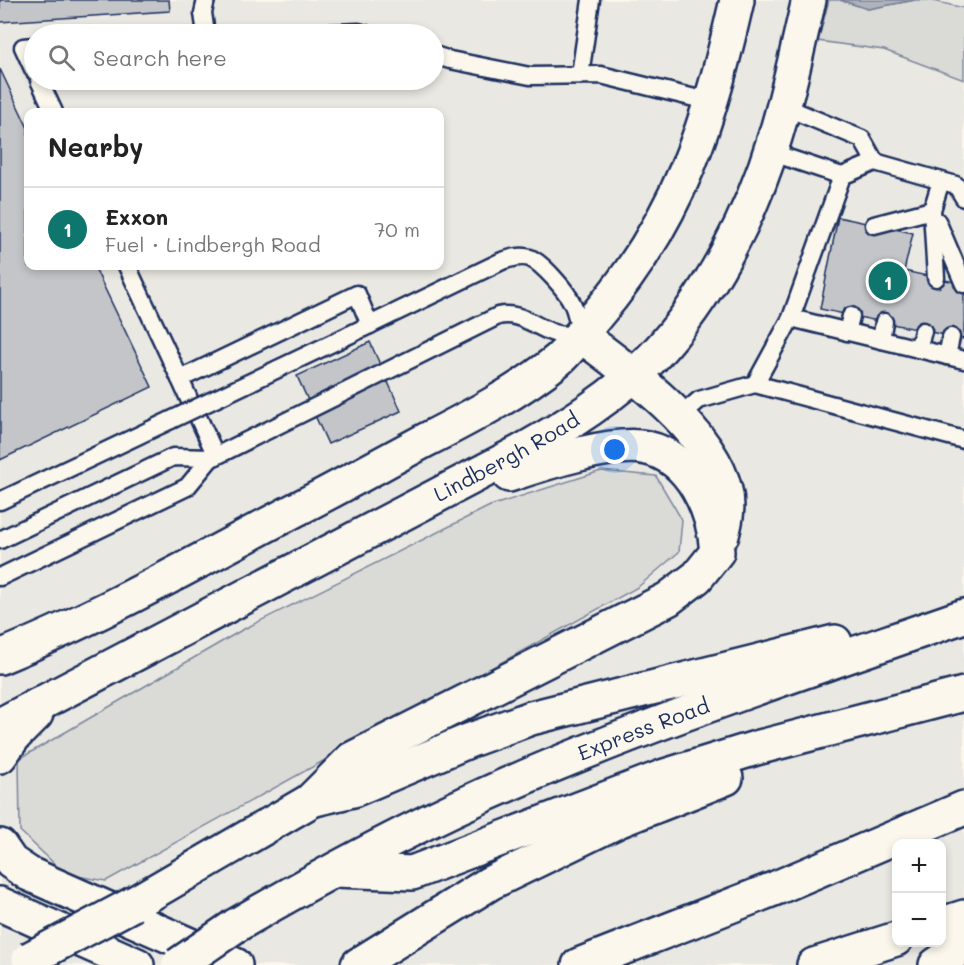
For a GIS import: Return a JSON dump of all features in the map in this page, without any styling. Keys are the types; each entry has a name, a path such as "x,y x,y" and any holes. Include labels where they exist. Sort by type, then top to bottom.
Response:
{"street":[{"path":"0,657 49,638 136,594 470,417 560,359 620,286 671,207 696,151 737,4"},
{"name":"Lindbergh Road","path":"0,725 547,437 617,389 633,375 666,341 715,271 744,217 770,152 805,15"},
{"path":"24,962 133,904 310,801 352,759 668,599 697,577 717,552 726,519 726,492 721,477 709,455 692,432 633,375 580,335"},
{"path":"416,507 553,461 617,447 648,448 661,453 673,462 696,486 709,511 717,552"},
{"path":"310,801 353,790 498,729 549,712 764,658 964,614"},
{"name":"Express Road","path":"178,965 235,926 335,870 483,796 591,750 698,709 964,614"},
{"path":"0,756 29,720 63,693"},
{"path":"335,870 412,873 665,776 756,748 964,694"},
{"path":"362,962 490,883 620,820 895,711"},
{"path":"579,965 776,888 964,808"},
{"path":"0,846 11,862 29,874 235,965"},
{"path":"0,904 137,965"},
{"path":"936,965 957,926"},
{"path":"814,965 892,941"}],"lane":[{"path":"205,24 203,13 206,0"},
{"path":"580,75 591,0"},
{"path":"444,58 530,76 601,75 711,102"},
{"path":"44,90 52,108"},
{"path":"783,106 862,139 875,162"},
{"path":"770,152 842,176 875,162 956,186 932,210 906,224 874,225"},
{"path":"755,384 791,318 842,176"},
{"path":"932,210 936,278"},
{"path":"932,210 964,284"},
{"path":"0,501 502,261 521,257 537,262 566,292 573,304 580,335 553,333 527,319 507,314 498,316 214,457 187,487 0,577"},
{"path":"128,270 189,399"},
{"path":"180,379 357,294 370,325"},
{"path":"791,318 849,324 881,340 964,360"},
{"path":"881,340 885,322"},
{"path":"918,349 923,331"},
{"path":"947,356 951,337"},
{"path":"678,418 699,400 755,384 964,440"},
{"path":"199,419 214,457"},
{"path":"0,540 173,457 214,457"}],"shaded area":[{"path":"0,0 964,0 964,965 0,965"},
{"path":"829,0 840,0 868,9 915,0 929,0 964,8 964,80 884,50 818,41"},
{"path":"840,0 915,0 868,9"},
{"path":"601,471 656,476 682,520 679,552 638,587 106,881 65,874 20,831 19,759 242,630 490,506"}],"building":[{"path":"0,0 169,0 170,11 0,22"},
{"path":"0,69 24,120 24,270 96,270 152,387 0,460"},
{"path":"838,217 913,233 904,271 964,284 964,339 820,309"},
{"path":"370,342 401,411 328,444 297,376"}],"place":[{"name":"Exxon","path":"888,281"}]}
